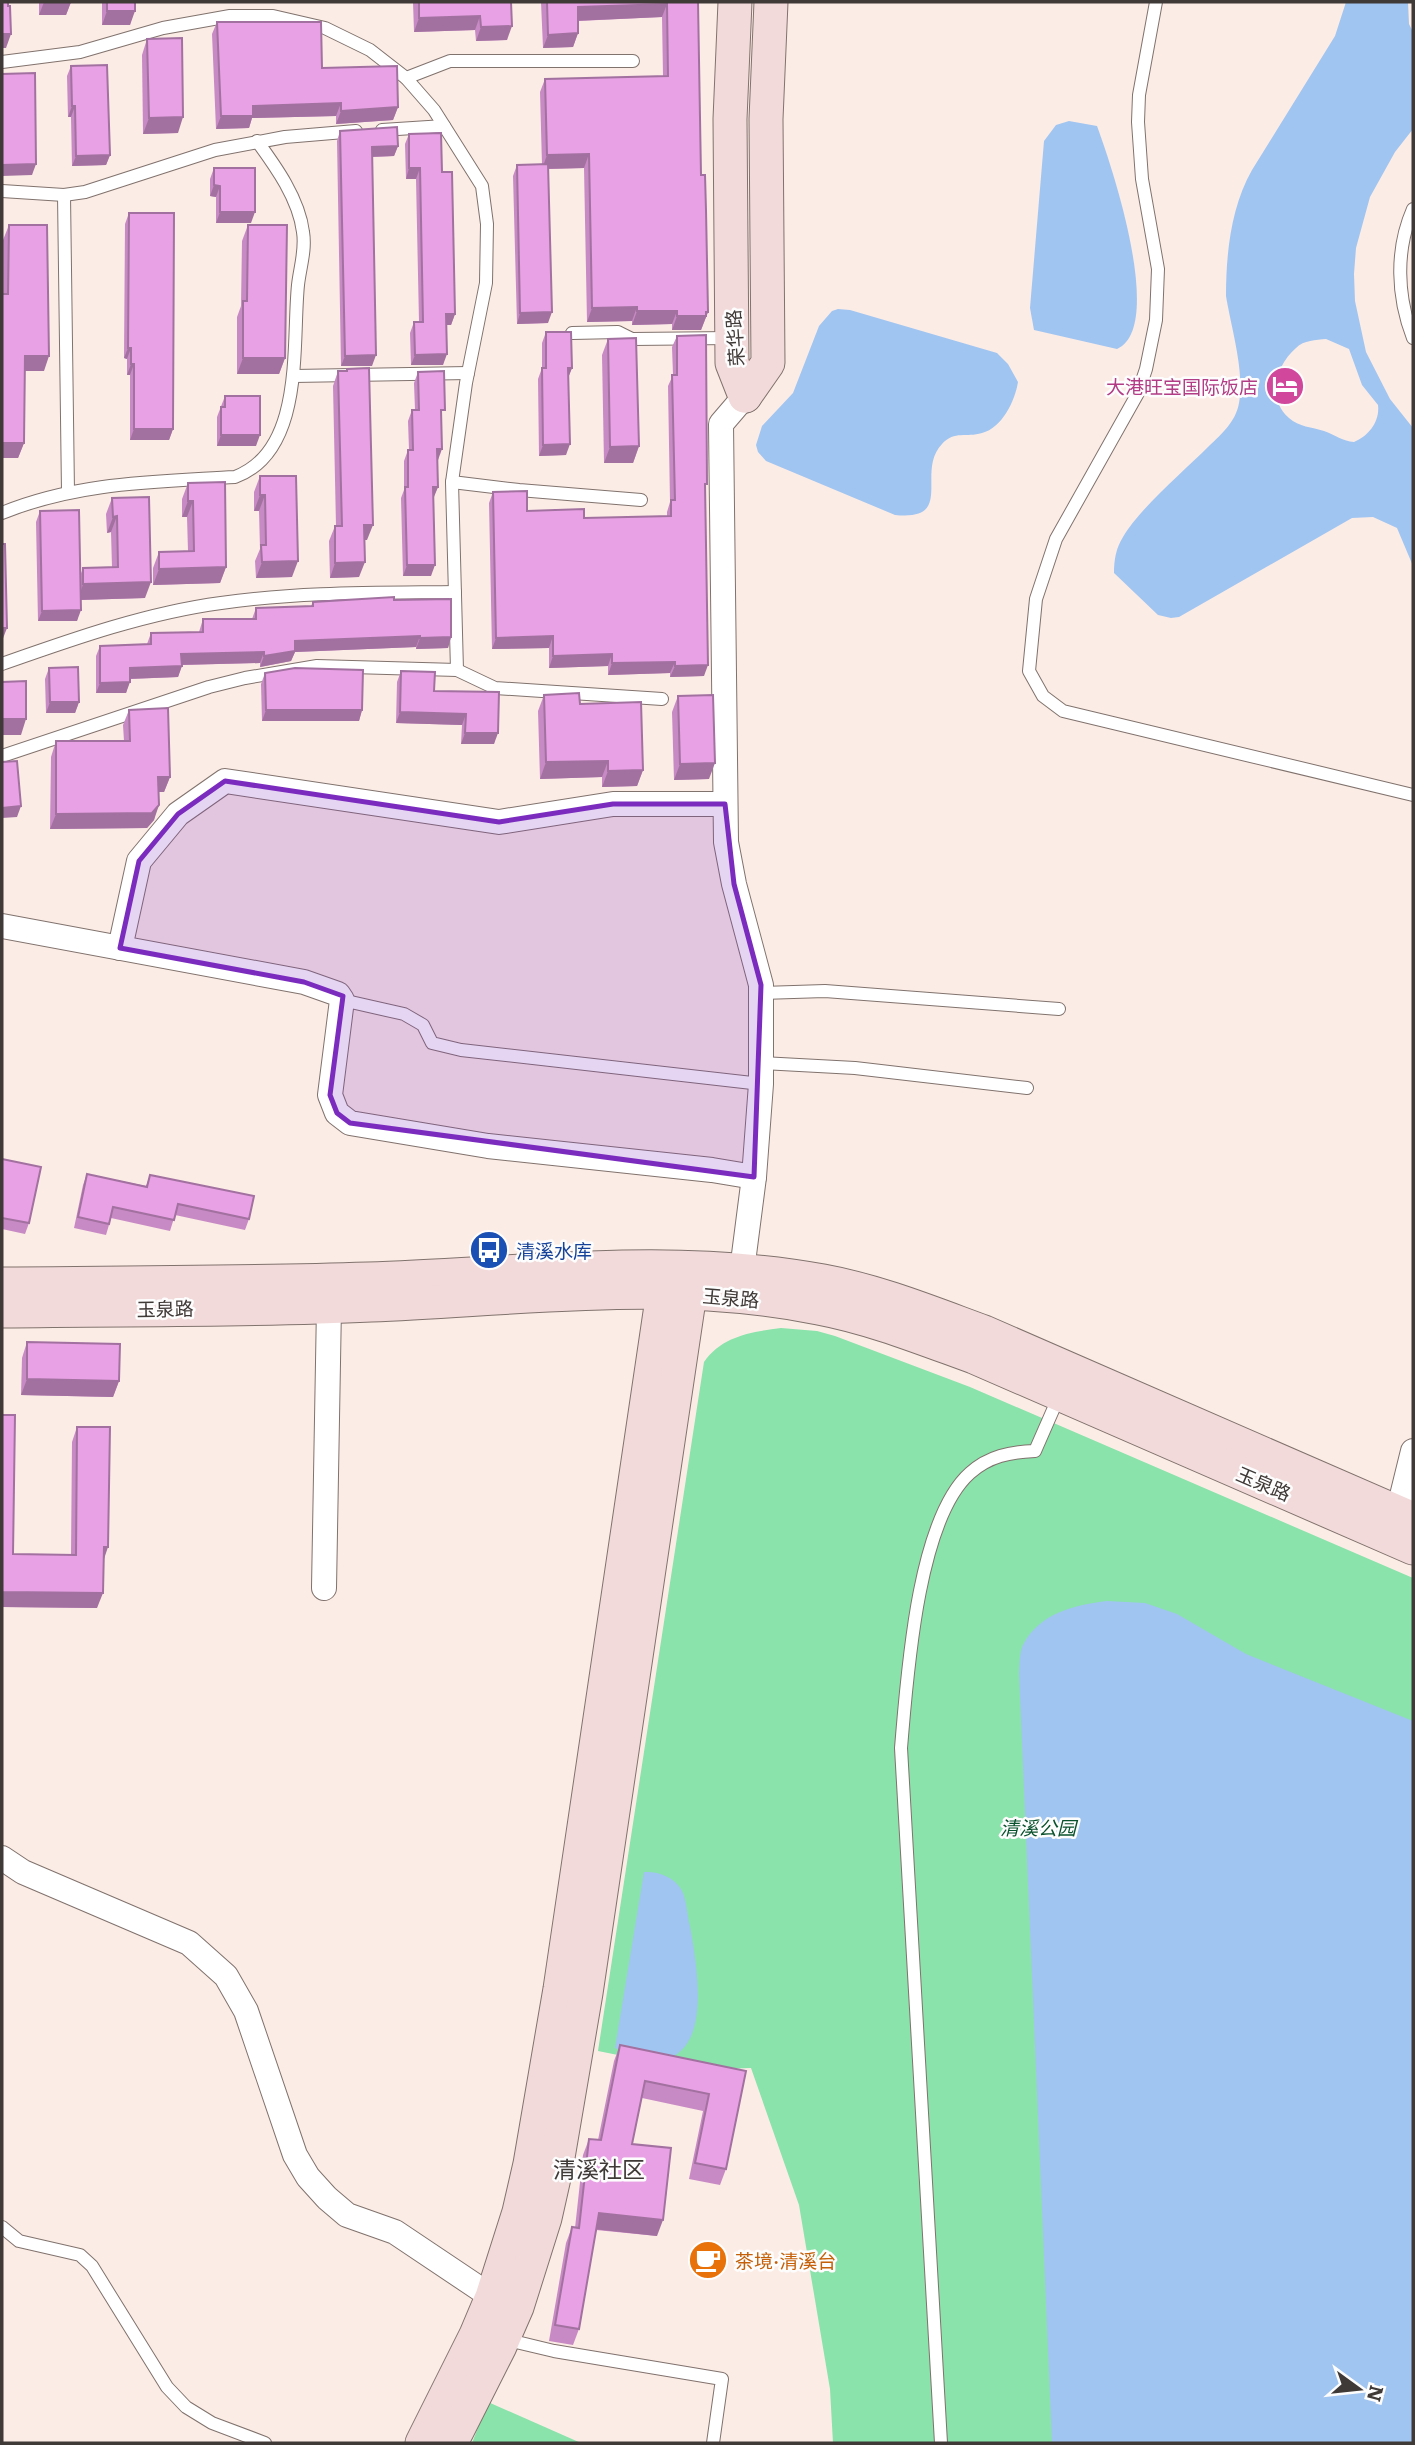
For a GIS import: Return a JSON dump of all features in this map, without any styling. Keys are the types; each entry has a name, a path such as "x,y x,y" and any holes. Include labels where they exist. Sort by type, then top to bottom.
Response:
{"street":[{"name":"荣华路","path":"735,2 730,119 732,363 745,396"},
{"name":"荣华路","path":"745,396 768,363 766,119 771,2"},
{"path":"742,1270 754,1177 761,1074 761,985 728,852 725,803 721,424 745,396"},
{"path":"120,948 139,861 178,814 225,782 499,822 613,804 725,803"},
{"path":"2,926 304,982 338,994 342,1000 330,1095 337,1113 350,1123 488,1146 754,1177"},
{"name":"玉泉路","path":"2,1284 368,1279 627,1266 679,1280 768,1300 819,1308 869,1321 975,1357 1413,1548"},
{"name":"玉泉路","path":"2,1311 329,1306 679,1280 742,1270 825,1282 876,1295 973,1328 1406,1516"},
{"path":"422,2443 492,2297 519,2212 530,2164 679,1280"},
{"path":"451,2443 503,2339 531,2267 556,2169 590,1966 679,1280"},
{"path":"324,1588 329,1306"},
{"path":"1406,1516 1413,1451"},
{"path":"2,1858 23,1872 180,1939 208,1958 226,1976 246,2011 295,2155 308,2178 347,2214 395,2232 492,2297"}],"lane":[{"path":"1156,2 1139,95 1138,122 1142,179 1158,268 1159,294 1153,345 1138,393 1056,539 1044,570 1036,599 1029,671 1044,696 1063,711 1413,795"},
{"path":"2,62 80,52 163,28 251,15 299,20 325,28 370,50 421,93 482,186 485,205 488,254 486,283 468,373 452,482 457,670"},
{"path":"406,78 450,61 634,61"},
{"path":"2,191 64,195 85,192 186,158 257,141 327,133 444,126"},
{"path":"2,513 68,492 104,485 235,477 261,461 274,446 294,376 298,284 304,254 303,231 287,188 257,141"},
{"path":"64,195 68,492"},
{"path":"1413,209 1404,236 1400,281 1403,304 1413,338"},
{"path":"572,333 618,332 632,339 732,338"},
{"path":"294,376 468,373"},
{"path":"452,482 641,500"},
{"path":"2,664 126,624 219,603 307,595 455,592"},
{"path":"2,756 209,687 257,675 317,666 457,670 495,688 662,699"},
{"path":"761,993 825,991 1059,1009"},
{"path":"342,1000 404,1014 423,1025 432,1043 461,1050 761,1074 855,1068 1027,1088"},
{"path":"941,2443 901,1748 908,1668 929,1551 950,1499 969,1474 988,1460 1018,1451 1035,1451 1060,1394"},
{"path":"2,2227 19,2241 80,2255 92,2266 167,2387 186,2407 212,2423 265,2443"},
{"path":"503,2339 554,2351 722,2379 713,2443"}],"highlighted area":[{"path":"225,781 499,822 613,804 725,804 734,884 761,985 754,1177 350,1123 337,1113 330,1095 343,996 304,982 120,948 139,861 178,814"}],"green space":[{"name":"清溪公园","path":"781,1328 817,1331 835,1336 970,1387 1413,1578 1413,2443 833,2443 830,2389 799,2205 751,2068 693,2070 598,2051 704,1362 719,1346 728,1341"},
{"path":"488,2402 581,2443 472,2443"}],"water":[{"path":"1346,2 1408,2 1409,24 1413,32 1413,129 1395,152 1370,197 1356,248 1354,274 1355,301 1366,352 1390,399 1413,428 1413,566 1397,528 1373,517 1352,518 1179,617 1158,615 1114,573 1117,550 1140,514 1219,437 1235,416 1239,403 1240,378 1226,296 1229,247 1239,199 1252,170 1335,36","holes":["1326,339 1349,349 1362,385 1378,405 1377,417 1372,427 1354,442 1293,421 1282,410 1276,392 1276,383 1283,364 1299,345"]},
{"path":"1069,121 1097,126 1131,244 1137,310 1131,335 1117,349 1034,330 1030,308 1044,141 1056,125"},
{"path":"850,310 997,353 1008,364 1018,382 1011,405 996,426 982,433 951,437 942,444 935,455 932,468 930,503 924,510 913,515 895,515 766,461 758,452 756,445 762,426 793,393 819,326 832,311"},
{"path":"1107,1601 1145,1603 1177,1614 1246,1654 1413,1721 1413,2443 1052,2443 1019,1673 1022,1648 1038,1625 1059,1612"},
{"path":"644,1872 670,1878 683,1893 693,1941 697,1981 698,2003 689,2040 678,2053 662,2060 644,2058 615,2048"}],"building":[{"path":"2,2 8,2 10,6 11,34 2,34"},
{"path":"107,2 135,2 135,11 107,11"},
{"path":"419,2 511,2 512,26 481,27 480,16 419,18"},
{"path":"547,2 698,2 701,175 705,175 706,210 706,316 677,316 677,311 637,311 637,307 592,308 589,154 547,155 545,79 668,76 667,4 578,7 578,33 548,35"},
{"path":"217,22 321,22 322,68 397,66 398,107 341,111 341,103 253,106 253,116 221,116"},
{"path":"182,38 183,117 149,118 147,39"},
{"path":"107,65 110,155 76,156 71,66"},
{"path":"35,73 36,164 2,165 2,74"},
{"path":"397,127 398,146 372,147 376,355 345,356 340,131"},
{"path":"441,133 442,172 452,172 455,314 446,314 447,354 415,355 414,322 423,322 420,168 409,168 409,134"},
{"path":"548,164 552,312 520,313 517,165"},
{"path":"214,168 255,168 255,212 220,212 220,186 214,185"},
{"path":"129,213 174,213 173,429 134,429 134,364 131,364 131,348 128,348"},
{"path":"9,225 47,225 49,356 25,356 24,443 2,443 2,294 8,294"},
{"path":"248,225 287,225 285,358 243,358 243,301 247,301"},
{"path":"546,332 571,332 572,368 568,368 570,444 543,445 542,368 546,368"},
{"path":"706,335 708,665 675,666 675,662 612,663 612,654 553,656 553,636 496,638 493,492 527,491 527,511 584,509 584,518 671,516 671,500 675,500 672,375 677,375 677,336"},
{"path":"636,338 639,446 610,447 608,339"},
{"path":"369,368 373,525 364,525 365,562 335,563 335,526 342,526 338,371"},
{"path":"444,371 442,449 437,449 438,487 433,487 435,565 407,565 405,487 408,487 408,450 413,450 412,410 419,410 418,372"},
{"path":"225,396 260,396 260,435 221,435 221,407 225,407"},
{"path":"260,476 296,476 298,561 262,562 261,545 266,545 265,495 260,495"},
{"path":"225,482 226,567 159,569 159,552 194,551 193,501 188,501 188,483"},
{"path":"149,497 151,582 83,584 83,568 118,567 117,516 113,517 112,498"},
{"path":"79,510 81,610 42,611 40,511"},
{"path":"2,544 5,544 7,628 2,628"},
{"path":"394,597 394,600 451,599 451,637 295,641 295,651 264,656 264,652 181,654 182,666 130,668 130,682 100,683 100,646 151,644 151,633 203,632 203,619 256,619 256,608 313,606 313,602"},
{"path":"78,667 79,702 50,702 49,668"},
{"path":"295,668 363,670 362,710 266,710 265,673"},
{"path":"401,671 435,672 434,691 499,692 498,733 465,733 466,714 400,712"},
{"path":"26,681 26,719 2,719 2,682"},
{"path":"579,693 580,704 641,702 643,770 608,771 608,761 546,762 544,695"},
{"path":"713,695 715,763 680,764 678,696"},
{"path":"168,708 170,777 158,777 159,805 152,813 56,814 56,741 130,741 129,710"},
{"path":"17,761 21,806 2,808 2,762"},
{"path":"2,1159 41,1167 29,1223 2,1218"},
{"path":"87,1174 147,1187 150,1175 254,1196 249,1219 178,1204 174,1220 113,1207 109,1224 78,1217"},
{"path":"27,1342 120,1344 119,1381 27,1379"},
{"path":"2,1415 15,1415 13,1554 76,1555 77,1427 110,1427 108,1547 104,1547 103,1593 2,1592"},
{"path":"620,2045 746,2071 726,2169 695,2163 709,2094 645,2081 632,2144 671,2148 663,2220 599,2213 579,2329 555,2325 572,2227 579,2228 589,2139 601,2140"}],"place":[{"name":"大港旺宝国际饭店","path":"1285,386"},
{"name":"清溪水库","path":"489,1250"},
{"name":"茶境·清溪台","path":"708,2260"}],"district":[{"name":"清溪社区","path":"599,2168"}]}
